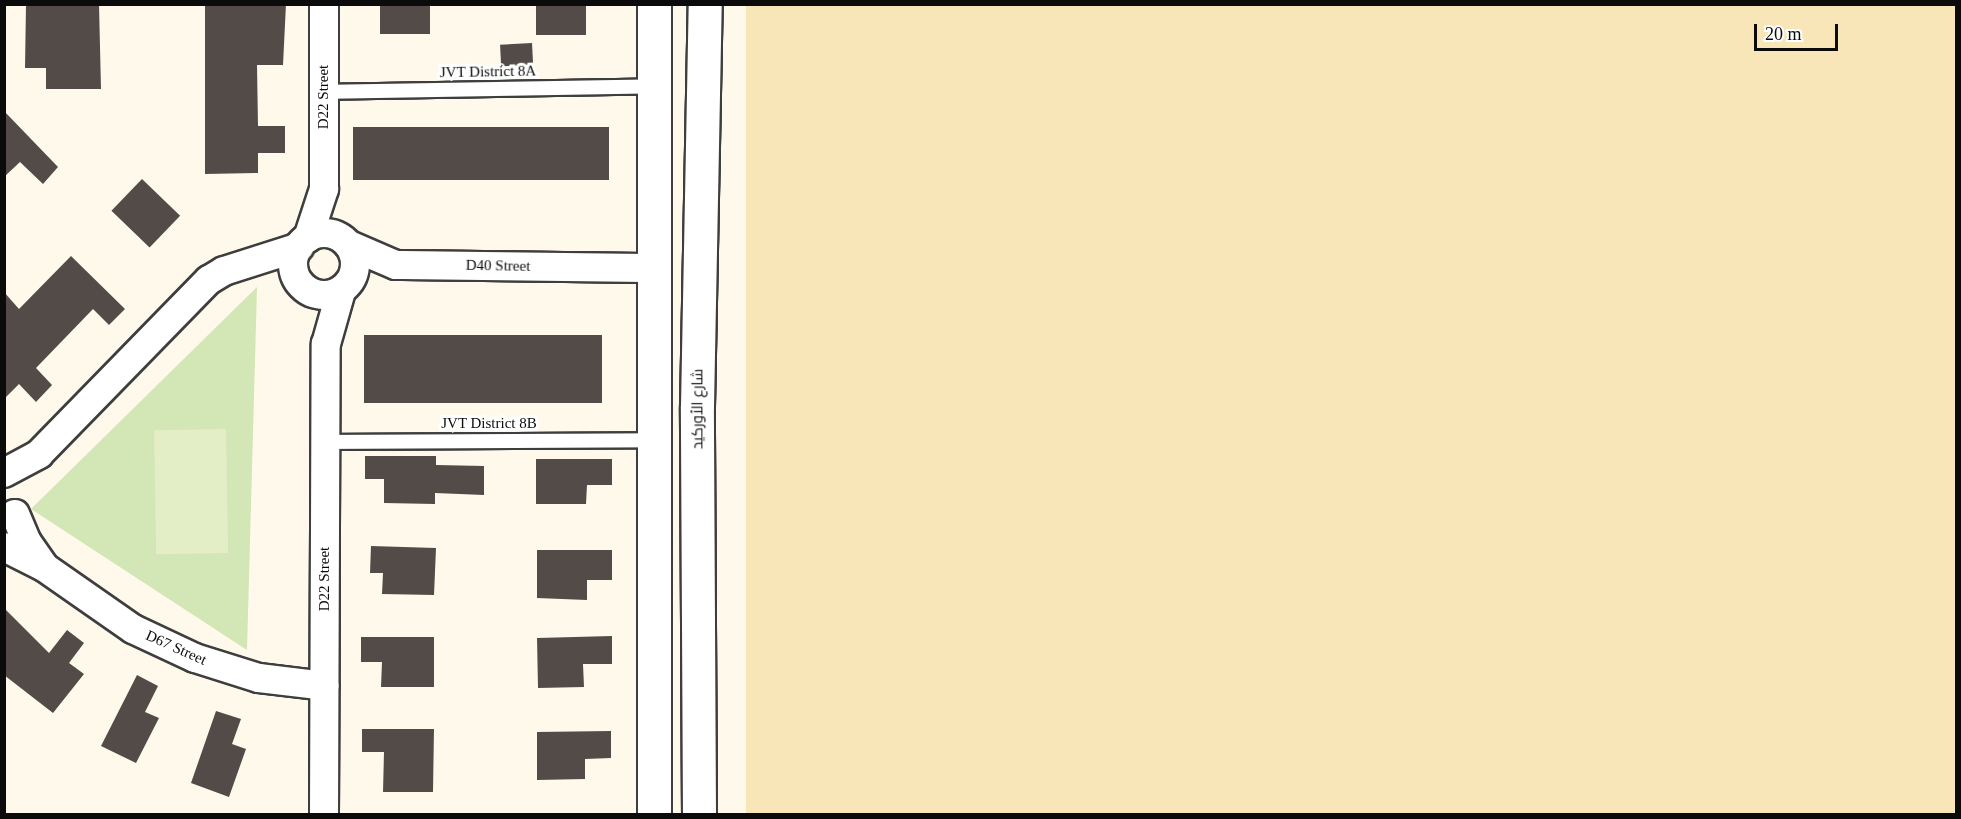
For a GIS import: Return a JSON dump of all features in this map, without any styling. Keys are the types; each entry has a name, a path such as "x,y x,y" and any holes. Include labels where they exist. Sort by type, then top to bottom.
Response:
{"street":[{"name":"D22 Street","path":"303,243 324,189 324,4"},
{"path":"654,4 652,268 654,814"},
{"name":"شارع الأوركيد","path":"699,814 697,406 705,4"},
{"name":"D22 Street","path":"324,189 345,242"},
{"path":"10,511 39,454 196,291 224,271 257,263 325,234 345,242 355,266 346,285"},
{"name":"D40 Street","path":"345,242 396,265 652,268"},
{"path":"303,243 294,262 303,285"},
{"path":"257,263 328,295 346,285 396,265"},
{"path":"652,268 669,280 678,298 682,376 697,406"},
{"name":"D22 Street","path":"303,285 326,344"},
{"name":"D22 Street","path":"324,814 326,344 346,285"},
{"path":"4,473 39,454"},
{"name":"D67 Street","path":"10,511 44,567"},
{"name":"D67 Street","path":"4,547 44,567 104,612 195,658 259,678 325,686"}],"lane":[{"name":"JVT District 8A","path":"324,92 653,86"},
{"name":"JVT District 8B","path":"325,442 653,440"}],"green space":[{"path":"257,287 247,650 31,509"},
{"path":"226,429 228,553 156,554 154,430"}],"sand":[{"path":"746,5 1956,5 1956,814 746,814"}],"building":[{"path":"26,4 99,4 101,89 46,89 46,68 25,68"},
{"path":"205,4 286,4 283,65 257,65 258,126 285,126 285,153 258,153 258,173 205,174"},
{"path":"380,4 430,4 430,34 380,34"},
{"path":"536,4 586,4 586,35 536,35"},
{"path":"532,43 533,65 501,67 500,45"},
{"path":"4,111 58,167 43,184 20,162 4,177"},
{"path":"353,127 609,127 609,180 353,180"},
{"path":"142,179 180,216 150,247 111,211"},
{"path":"71,256 125,309 109,325 93,309 36,368 52,385 36,402 19,384 4,399 4,292 19,309"},
{"path":"364,335 602,335 602,403 364,403"},
{"path":"365,456 436,456 436,465 484,466 484,495 435,493 435,504 384,503 384,479 365,479"},
{"path":"536,459 612,459 612,485 587,485 586,504 536,504"},
{"path":"371,546 436,548 434,595 382,594 383,573 370,573"},
{"path":"537,550 612,550 612,580 587,580 587,600 537,598"},
{"path":"4,608 49,653 67,630 84,643 69,663 84,674 53,713 4,675"},
{"path":"612,636 612,664 583,664 584,687 538,688 537,638"},
{"path":"361,637 434,637 434,687 381,687 382,662 361,662"},
{"path":"137,675 158,686 145,712 159,718 136,763 101,746"},
{"path":"216,711 241,719 232,744 246,749 229,797 191,783"},
{"path":"362,729 434,729 433,792 383,792 384,752 362,752"},
{"path":"611,731 611,758 585,759 585,779 537,780 537,732"}]}
